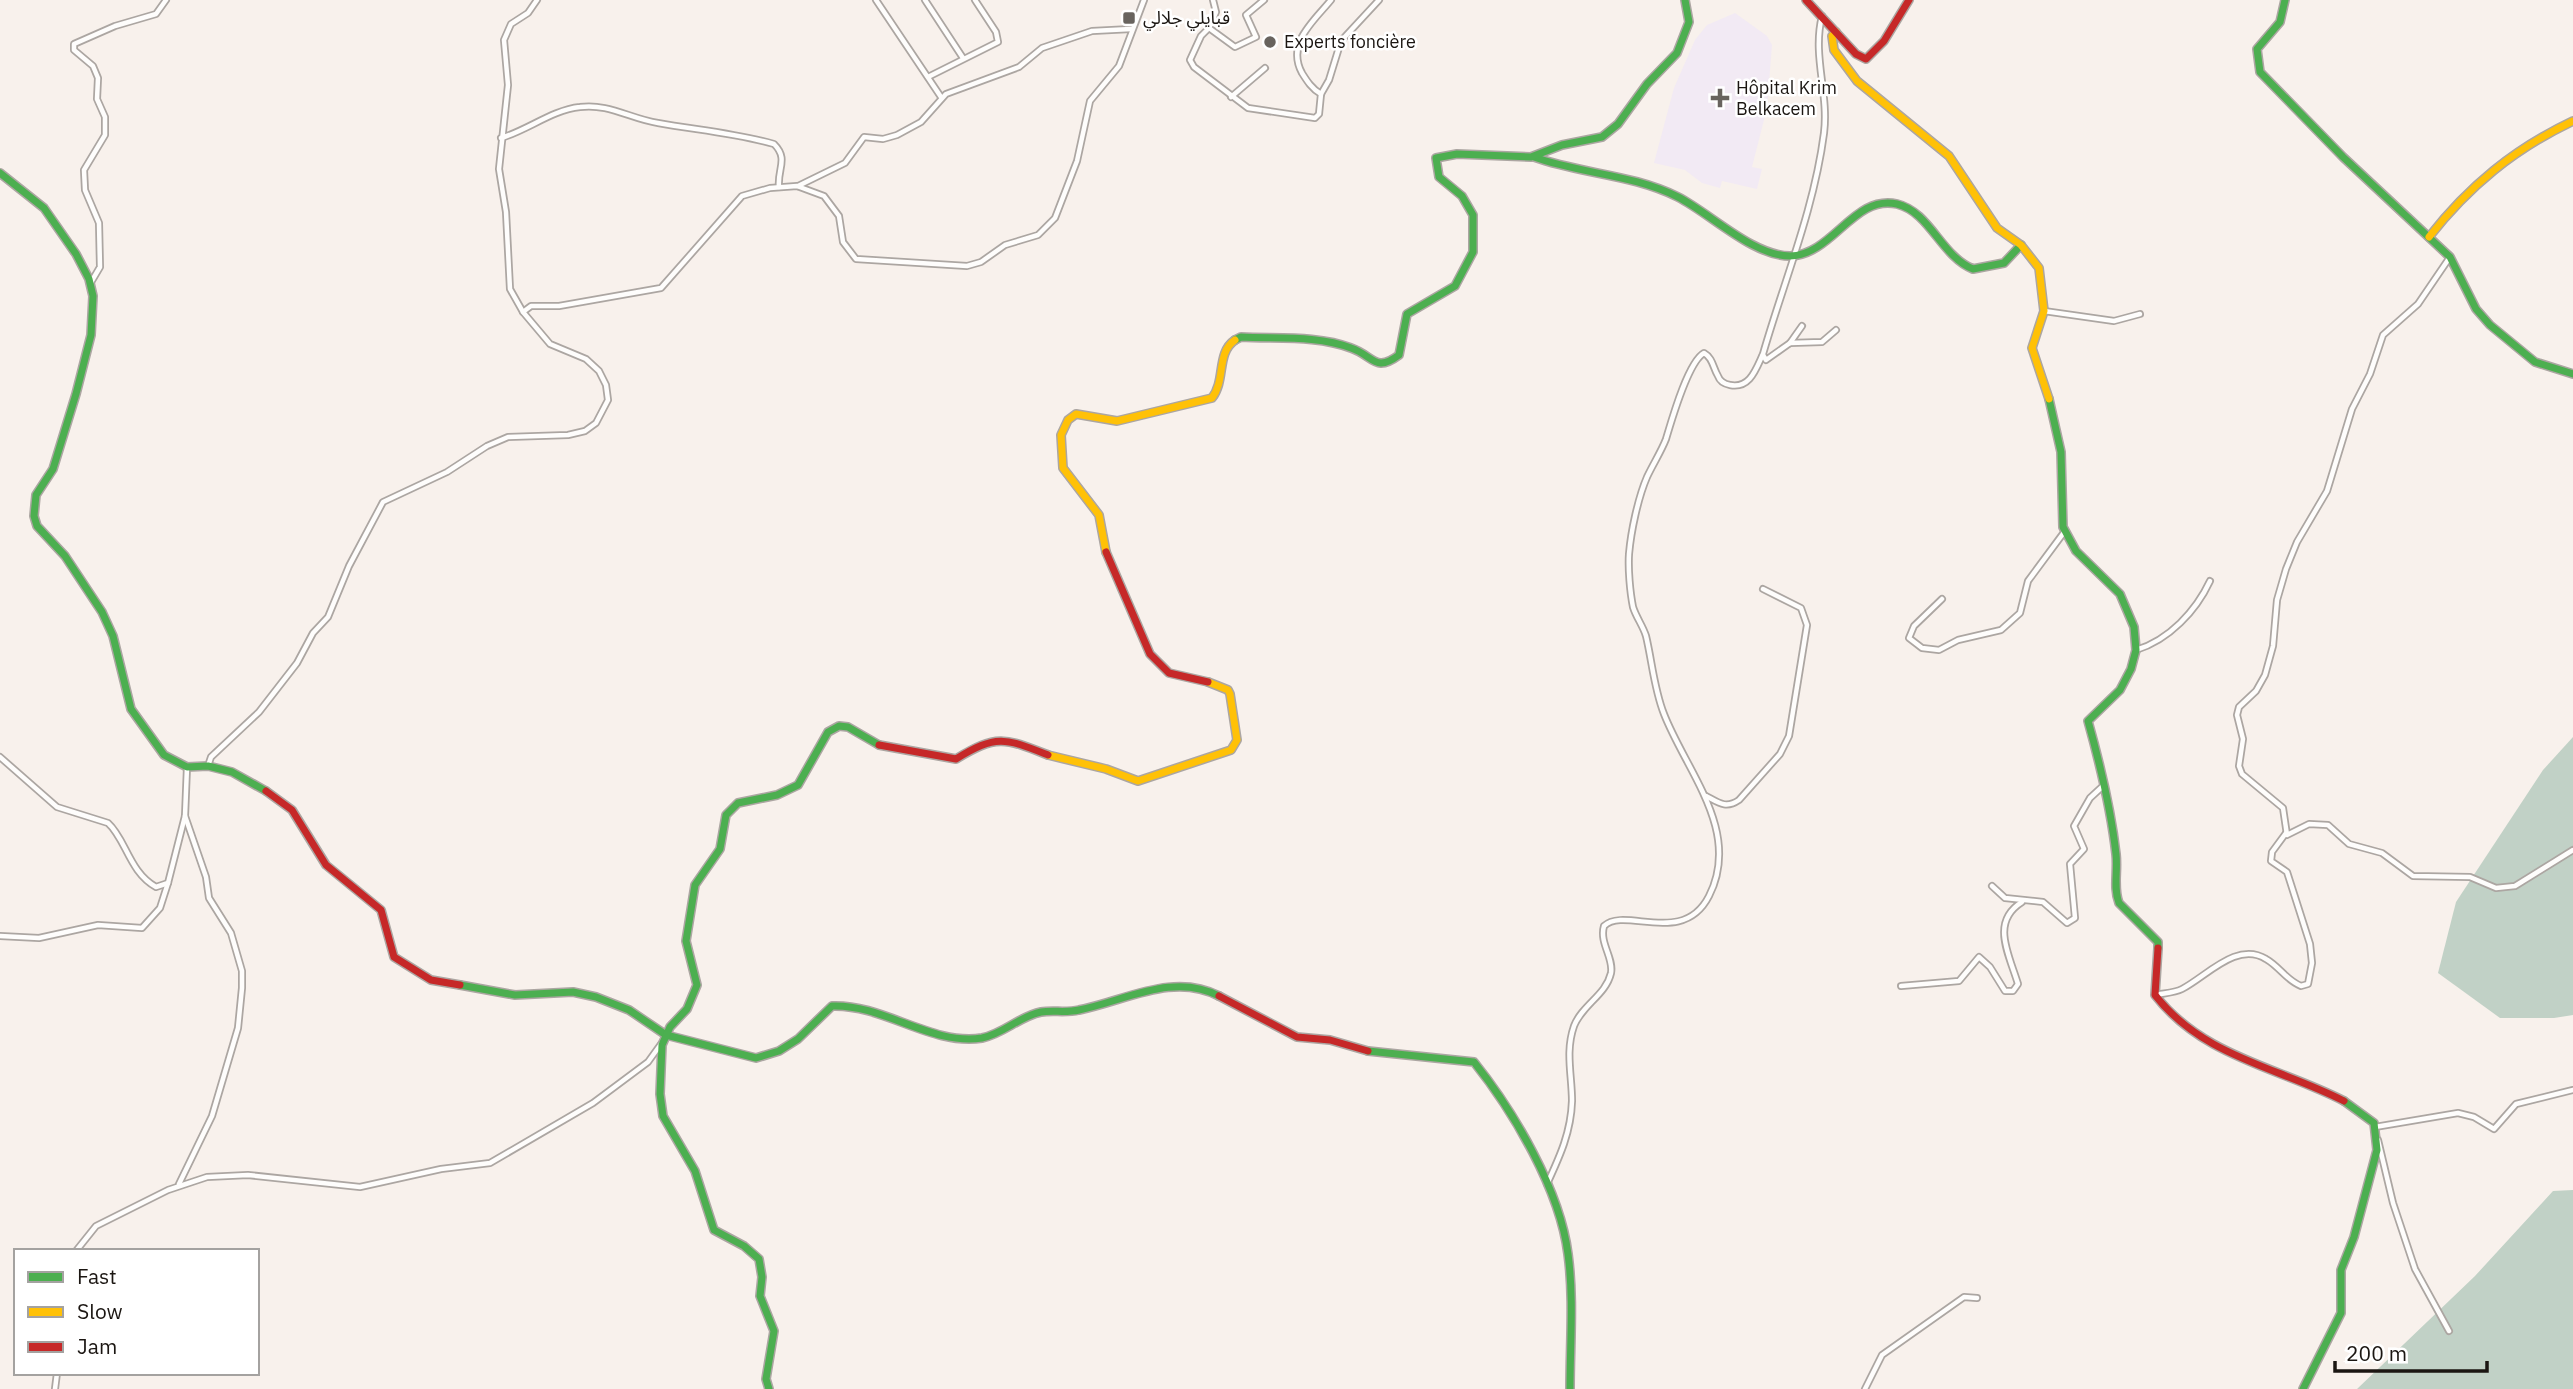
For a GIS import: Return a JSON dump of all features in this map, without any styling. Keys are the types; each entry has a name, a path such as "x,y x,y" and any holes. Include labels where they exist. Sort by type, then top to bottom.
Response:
{"street":[{"path":"90,284 100,267 100,241 99,223 85,190 84,170 105,135 105,117 97,99 97,78 93,66 74,50 74,44 115,26 156,14 166,0"},
{"path":"208,766 211,757 267,703 297,663 313,633 328,617 349,566 383,502 447,472 487,446 508,437 568,435 585,431 596,423 608,400 606,385 599,371 586,359 550,344 523,312 510,289 506,212 499,169 508,85 504,40 511,24 528,13 537,0"},
{"path":"876,0 941,97"},
{"path":"925,0 963,58"},
{"path":"928,77 998,41 996,32 975,0"},
{"path":"797,186 824,196 832,203 839,216 843,242 856,259 967,266 981,262 1005,245 1038,235 1055,218 1077,161 1090,101 1119,66 1143,0"},
{"path":"1213,0 1216,12 1190,60 1194,67 1248,108 1307,119 1319,114 1321,94 1329,79 1340,41 1379,0"},
{"path":"1209,28 1235,47 1256,37 1247,15 1264,0"},
{"path":"1321,94 1304,77 1295,49 1299,39 1331,0"},
{"path":"1534,157 1563,144 1599,139 1622,122 1641,90 1672,62 1688,32 1690,11 1685,0"},
{"path":"1806,0 1860,57 1868,58 1884,41 1909,0"},
{"path":"2285,0 2280,22 2258,49 2260,72 2343,158 2450,257 2476,309 2496,331 2535,362 2573,374"},
{"path":"1547,1184 1564,1147 1571,1118 1568,1067 1575,1023 1605,988 1610,977 1612,967 1603,944 1604,926 1614,920 1660,924 1680,921 1707,900 1714,884 1718,848 1705,796 1664,715 1645,632 1633,607 1629,555 1646,479 1663,447 1685,384 1699,356 1704,353 1710,356 1718,379 1726,385 1736,386 1745,384 1752,377 1763,354 1814,191 1824,130 1816,38 1822,15"},
{"path":"523,312 531,306 559,306 661,288 742,196 779,187 797,186 845,163 864,137 883,139 921,122 941,97 1020,66 1035,52 1057,42 1091,31 1131,29"},
{"path":"1836,32 1832,36 1834,50 1857,81 1949,156 1997,228 2021,245 2039,268 2044,311 2032,348 2050,403 2061,452 2065,531 2076,551 2120,594 2134,627 2136,650 2120,690 2088,721 2116,856 2116,895 2119,903 2158,942 2155,995 2174,1018 2218,1048 2322,1090 2367,1114 2376,1130 2393,1203 2415,1269 2449,1331"},
{"path":"1231,97 1265,68"},
{"path":"501,138 529,129 564,111 580,107 607,107 658,124 745,136 774,144 782,154 784,162 779,187"},
{"path":"2428,237 2454,204 2485,173 2512,153 2573,121"},
{"path":"78,1249 96,1226 179,1185 229,1175 371,1187 432,1171 490,1163 593,1103 648,1062 695,993 695,977 686,941 695,885 720,849 726,815 738,803 777,795 798,785 820,745 833,728 848,727 880,746 956,759 982,743 1011,740 1059,759 1106,769 1138,781 1231,750 1237,740 1231,725 1232,699 1228,690 1174,676 1157,665 1107,558 1099,514 1063,468 1061,435 1068,420 1076,414 1117,421 1212,398 1222,384 1223,352 1234,339 1241,337 1331,342 1353,348 1378,364 1387,365 1395,360 1399,355 1407,314 1452,288 1464,272 1474,247 1472,212 1458,193 1439,177 1436,158 1456,153 1484,157 1534,157 1550,164 1601,172 1652,186 1685,201 1766,251 1795,256 1820,250 1858,214 1883,203 1911,210 1926,223 1955,262 1968,267 1982,269 2005,263 2011,260 2021,245"},
{"path":"0,173 44,208 76,254 90,284 94,315 62,444 53,469 36,495 34,516 37,526 65,556 102,612 113,636 138,722 164,755 187,767 221,768 249,780 292,810 326,865 381,910 394,957 431,980 500,993 573,992 596,997 629,1010 665,1037 755,1058 779,1051 798,1039 832,1006 854,1005 962,1041 987,1037 1040,1012 1076,1011 1174,985 1207,990 1297,1037 1330,1040 1361,1050 1474,1062 1500,1094 1547,1184 1568,1252 1571,1297 1570,1389"},
{"path":"2155,995 2179,991 2236,955 2249,953 2266,959 2289,981 2301,986 2308,984 2312,963 2310,944 2287,872 2271,861 2272,852 2286,833 2283,808 2242,774 2239,766 2243,739 2237,715 2239,707 2256,691 2265,675 2273,646 2277,600 2286,569 2297,542 2327,491 2352,408 2370,374 2383,335 2418,304 2450,257"},
{"path":"2044,311 2114,321 2140,314"},
{"path":"1763,354 1766,360 1790,343 1802,326"},
{"path":"1790,343 1822,342 1836,330"},
{"path":"1942,598 1914,626 1909,638 1922,648 1939,650 1958,640 2001,630 2020,613 2028,581 2065,531"},
{"path":"2136,650 2150,646 2198,606 2210,581"},
{"path":"1705,796 1730,806 1739,800 1780,754 1789,736 1806,638 1805,614 1801,608 1770,595 1763,589"},
{"path":"0,757 57,807 107,823 113,828 124,852 152,885 161,886 168,883"},
{"path":"0,936 51,936 98,925 142,928 160,908 168,883 185,816 187,767"},
{"path":"1992,886 2005,898 2043,902 2067,923 2075,919 2070,864 2084,849 2074,826 2090,798 2103,785"},
{"path":"179,1185 212,1116 239,1028 242,988 242,971 231,933 209,898 206,877 185,816"},
{"path":"2286,833 2297,833 2309,824 2328,825 2348,844 2382,853 2413,876 2470,877 2496,888 2515,886 2573,850"},
{"path":"1901,986 1959,981 1979,957 1990,967 2005,991 2013,990 2018,984 2003,925 2009,910 2023,902"},
{"path":"665,1037 660,1094 663,1116 695,1171 714,1230 744,1246 759,1259 760,1296 774,1331 766,1379 769,1389"},
{"path":"2376,1130 2458,1113 2474,1117 2494,1129 2516,1104 2573,1090"},
{"path":"2303,1389 2341,1313 2341,1270 2367,1194 2377,1150 2376,1130"},
{"path":"1865,1389 1882,1355 1964,1297 1977,1298"}],"shaded area":[{"name":"Hôpital Krim Belkacem","path":"1735,13 1767,36 1772,45 1767,108 1752,167 1762,169 1757,189 1722,181 1720,188 1702,183 1685,170 1654,163 1674,88 1695,40 1707,25"}],"green space":[{"path":"2573,737 2573,1015 2554,1018 2500,1018 2438,973 2456,902 2543,770"},
{"path":"2573,1190 2573,1389 2357,1389 2475,1276 2553,1191"}],"traffic: fast":[{"path":"1235,340 1241,337 1325,341 1359,351 1379,363 1385,363 1399,355 1407,314 1455,286 1473,252 1473,215 1462,196 1439,177 1436,158 1457,154 1531,157 1562,145 1602,137 1618,124 1647,84 1677,53 1689,22 1685,0"},
{"path":"2285,0 2280,22 2257,49 2260,72 2343,157 2450,257 2476,309 2490,325 2535,362 2573,374"},
{"path":"1534,157 1661,189 1691,204 1747,242 1776,254 1790,256 1805,253 1819,246 1868,208 1882,203 1897,204 1918,216 1952,254 1973,269 2004,263 2021,245"},
{"path":"0,173 44,208 76,254 89,279 93,296 91,335 76,394 53,469 36,495 34,516 37,526 65,556 102,612 113,636 131,709 164,755 187,767 208,766 232,772 266,791"},
{"path":"2049,399 2061,452 2063,527 2076,551 2120,594 2134,627 2136,650 2131,669 2120,690 2088,721 2111,821 2116,854 2117,897 2119,903 2158,942 2158,948"},
{"path":"769,1389 766,1379 774,1331 760,1296 762,1277 759,1259 744,1246 714,1230 695,1171 663,1116 660,1094 662,1045 670,1027 687,1009 697,985 686,941 695,885 720,849 726,815 738,803 777,795 798,785 828,732 839,726 848,727 879,745"},
{"path":"460,985 515,995 573,992 596,997 629,1010 666,1035 756,1058 779,1051 798,1039 832,1006 870,1011 926,1031 963,1039 990,1036 1041,1012 1079,1010 1149,991 1184,987 1202,989 1219,996"},
{"path":"1368,1051 1474,1062 1519,1128 1556,1204 1568,1254 1571,1287 1570,1389"},
{"path":"2303,1389 2341,1313 2341,1270 2354,1237 2377,1150 2374,1123 2344,1101"}],"traffic: slow":[{"path":"1836,32 1832,36 1834,50 1857,81 1949,156 1997,228 2021,245 2039,268 2044,311 2032,348 2049,399"},
{"path":"2429,237 2460,201 2494,170 2531,144 2573,121"},
{"path":"1106,552 1099,515 1063,468 1061,435 1068,420 1076,414 1117,421 1212,398 1219,383 1225,352 1235,340"},
{"path":"1048,755 1106,769 1138,781 1231,750 1237,740 1230,694 1228,690 1208,682"}],"traffic: jam":[{"path":"1806,0 1856,54 1866,59 1884,41 1909,0"},
{"path":"1106,552 1150,654 1169,673 1208,682"},
{"path":"879,745 956,759 982,745 1001,741 1048,755"},
{"path":"266,791 292,810 326,865 381,910 394,957 431,980 460,985"},
{"path":"2158,948 2155,995 2174,1016 2218,1047 2344,1101"},
{"path":"1219,996 1297,1037 1330,1040 1368,1051"}],"place":[{"name":"قبايلي جلالي","path":"1129,18"},
{"name":"Experts foncière","path":"1270,42"},
{"name":"Hôpital Krim Belkacem","path":"1720,98"}]}
